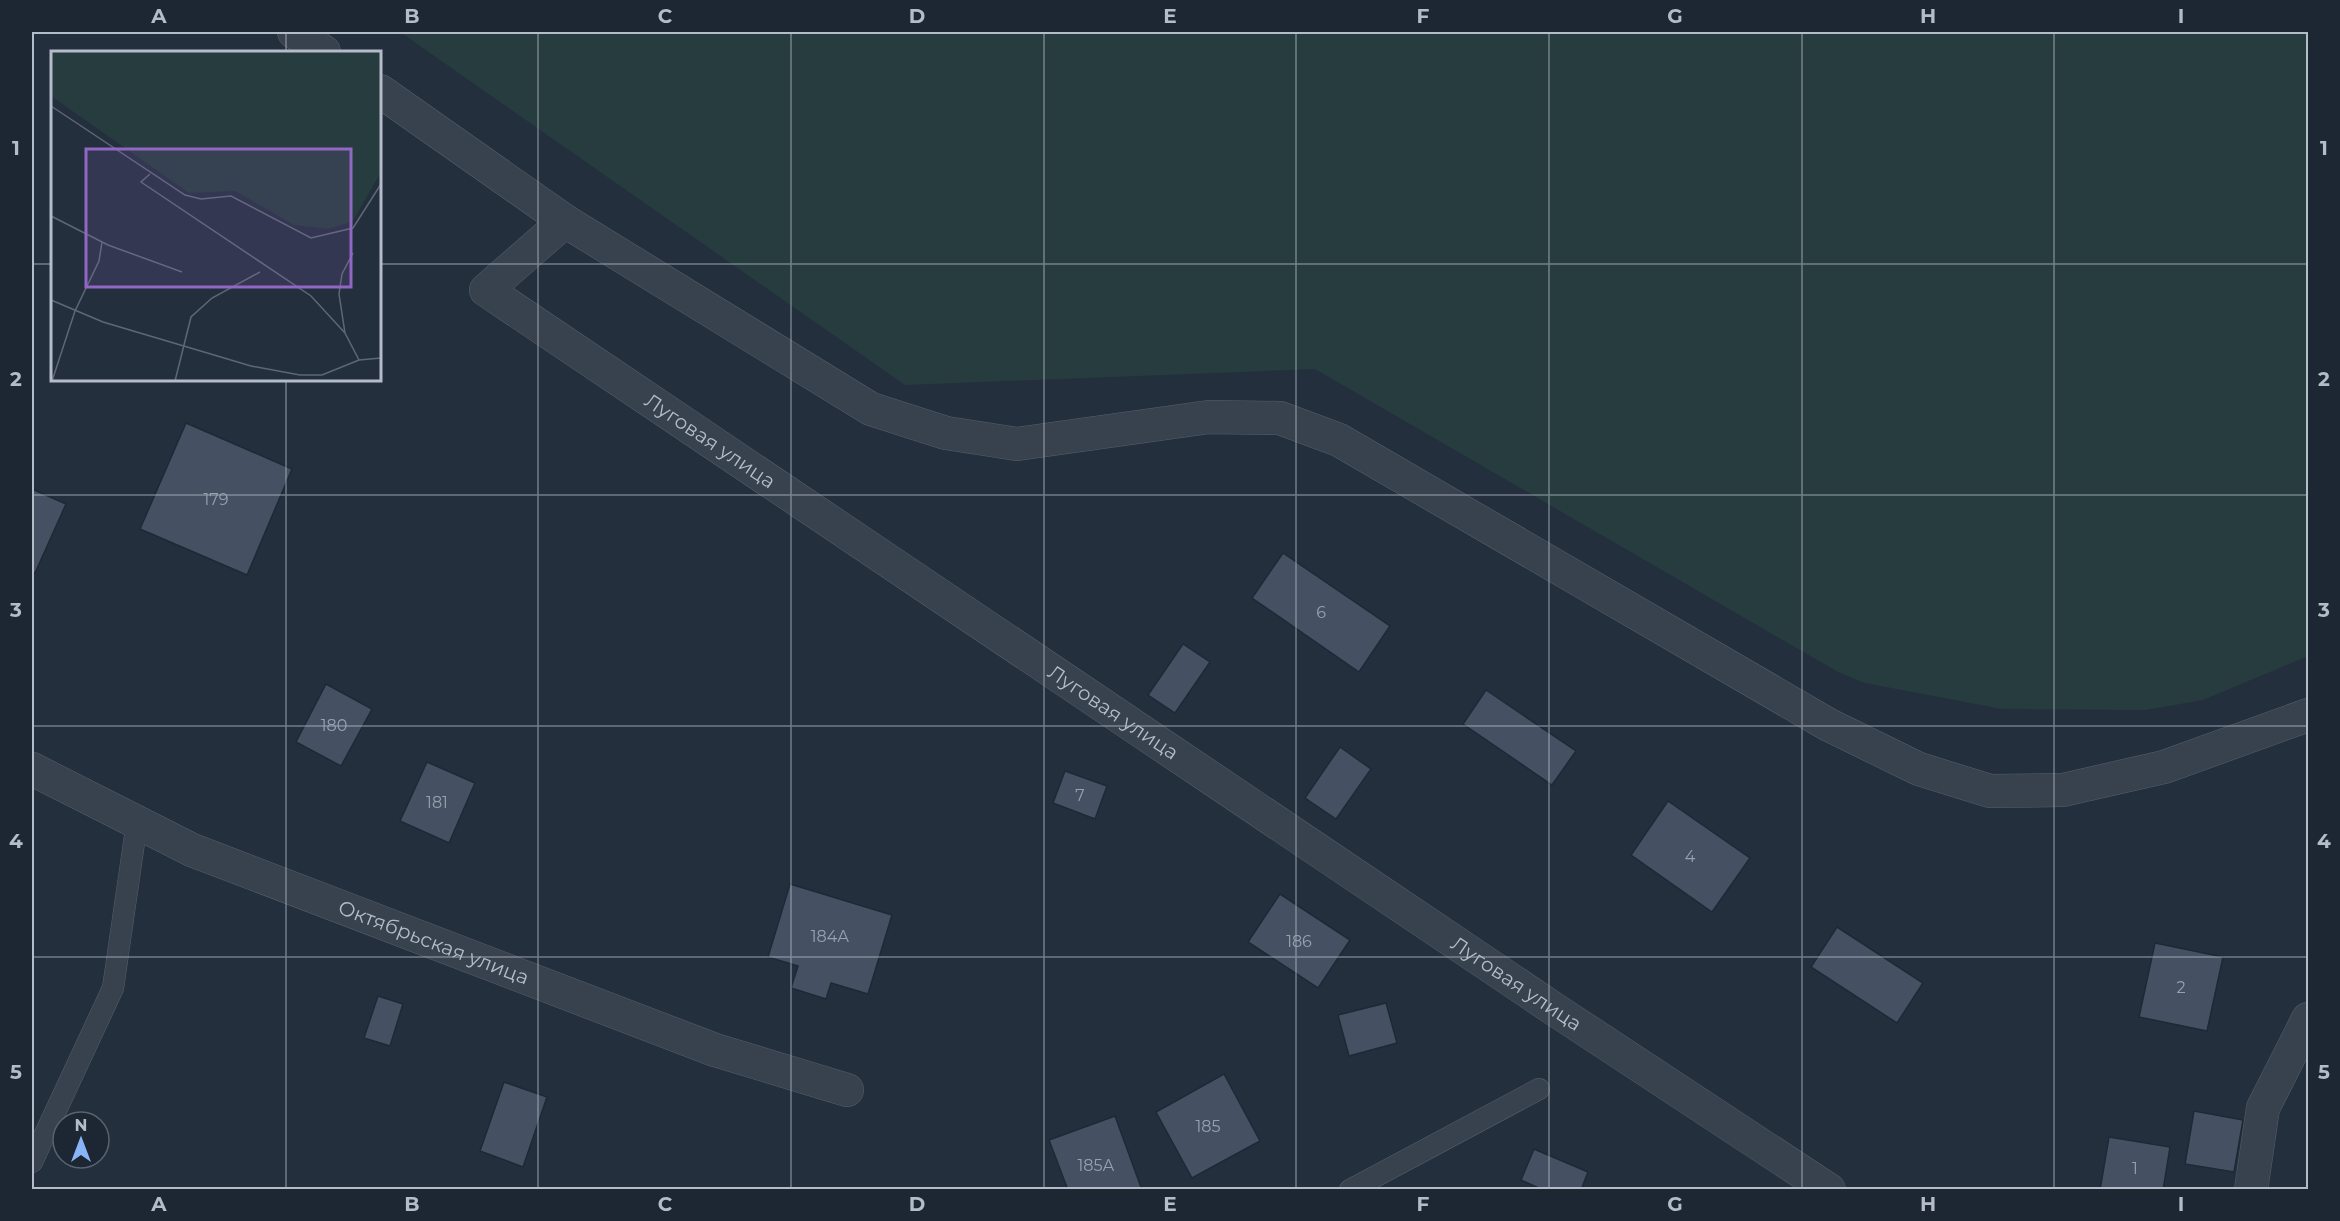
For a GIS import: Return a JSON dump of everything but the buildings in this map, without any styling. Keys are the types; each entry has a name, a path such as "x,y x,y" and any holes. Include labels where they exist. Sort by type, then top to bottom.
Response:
{"street":[{"path":"294,32 322,51"},
{"path":"381,92 565,221 871,409 946,433 1017,444 1209,417 1280,418 1339,440 1829,725 1920,769 1990,791 2062,790 2164,767 2308,714"},
{"name":"Луговая улица","path":"565,221 486,290 1557,1011 1828,1190"},
{"name":"Октябрьская улица","path":"32,769 192,850 715,1050 847,1090"},
{"path":"2251,1190 2263,1108 2308,1019"}],"lane":[{"path":"32,1162 113,988 137,822"},
{"path":"1350,1190 1539,1089"}],"green space":[{"path":"400,32 2308,32 2308,656 2203,700 2146,710 2002,709 1865,683 1838,672 1315,369 905,385"}]}
